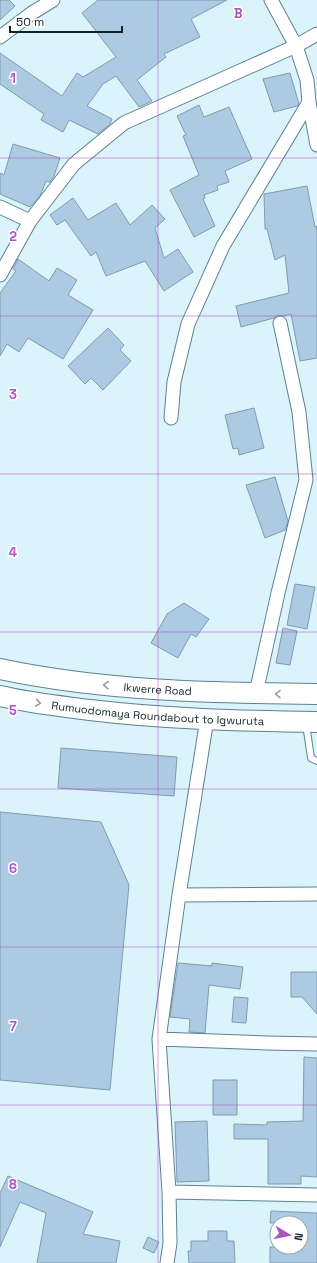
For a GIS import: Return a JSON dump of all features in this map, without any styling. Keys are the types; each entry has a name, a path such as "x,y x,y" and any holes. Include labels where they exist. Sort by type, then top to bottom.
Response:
{"main road":[{"name":"Ikwerre Road","path":"0,669 67,681 97,684 202,691 317,694"},
{"name":"Rumuodomaya Roundabout to Igwuruta","path":"0,696 63,707 106,712 207,719 311,722"}],"street":[{"path":"0,37 32,13 53,0"},
{"path":"271,0 296,46 307,80 309,102 317,145"},
{"path":"0,275 30,221 74,164 124,123 296,46 317,34"},
{"path":"171,418 174,382 188,324 223,246 309,102"},
{"path":"0,207 30,221"},
{"path":"256,693 279,586 306,480 299,412 280,323"},
{"path":"167,1263 170,1243 169,1192 159,1039 179,895 207,719"},
{"path":"179,895 317,894"},
{"path":"159,1039 317,1044"},
{"path":"169,1192 317,1195"}],"lane":[{"path":"311,722 311,758 317,761"}],"building":[{"path":"0,0 9,0 15,6 0,20"},
{"path":"98,0 227,0 191,19 200,37 164,54 166,57 137,80 152,101 139,107 116,76 103,84 87,106 112,119 110,124 98,134 69,120 63,132 41,120 44,114 0,84 0,53 62,96 77,73 83,77 116,57 82,13"},
{"path":"290,73 299,104 297,106 274,112 263,79"},
{"path":"199,105 204,117 229,107 252,159 225,171 229,182 217,186 218,190 204,195 205,198 203,199 215,226 194,237 170,190 199,175 183,136 186,135 177,116"},
{"path":"13,144 60,158 54,176 50,182 46,181 40,196 30,207 0,194 0,173 4,175"},
{"path":"307,186 315,227 317,226 317,358 300,361 291,314 283,316 278,315 274,318 241,327 236,306 289,293 285,255 275,260 267,229 265,229 264,194"},
{"path":"73,198 88,220 116,203 130,225 152,205 165,219 155,228 164,258 178,249 193,272 164,291 145,261 106,276 96,252 91,256 65,220 57,225 50,215"},
{"path":"18,259 49,281 57,268 77,280 68,295 93,310 63,359 28,338 19,352 7,344 0,356 0,293 16,271 13,269"},
{"path":"108,328 124,345 120,350 131,361 103,390 91,378 85,384 68,366"},
{"path":"254,408 264,448 239,455 238,448 233,449 225,415"},
{"path":"275,477 288,521 285,530 265,538 246,485"},
{"path":"295,584 315,587 307,629 287,625"},
{"path":"184,603 209,619 196,637 191,634 178,658 151,643 167,614"},
{"path":"283,628 297,631 290,665 276,663"},
{"path":"61,748 177,757 174,796 58,788"},
{"path":"0,812 101,822 129,885 110,1090 0,1080"},
{"path":"178,963 212,966 212,963 243,967 240,989 209,985 205,1033 189,1032 190,1019 170,1017"},
{"path":"291,972 317,972 317,1014 302,997 291,997"},
{"path":"234,997 248,998 246,1023 232,1022"},
{"path":"304,1057 317,1058 317,1177 301,1176 301,1184 268,1184 268,1139 234,1139 234,1124 267,1125 267,1122 303,1121"},
{"path":"213,1080 237,1080 237,1115 213,1115"},
{"path":"207,1121 209,1181 177,1182 175,1122"},
{"path":"8,1176 93,1212 83,1234 120,1241 116,1263 37,1263 46,1213 20,1202 0,1247 0,1193"},
{"path":"271,1211 317,1213 317,1263 270,1263 270,1255 309,1255 309,1215 271,1215"},
{"path":"208,1231 227,1231 227,1241 234,1241 235,1263 189,1263 188,1251 191,1251 191,1241 208,1241"},
{"path":"148,1237 159,1242 154,1253 143,1248"}]}
